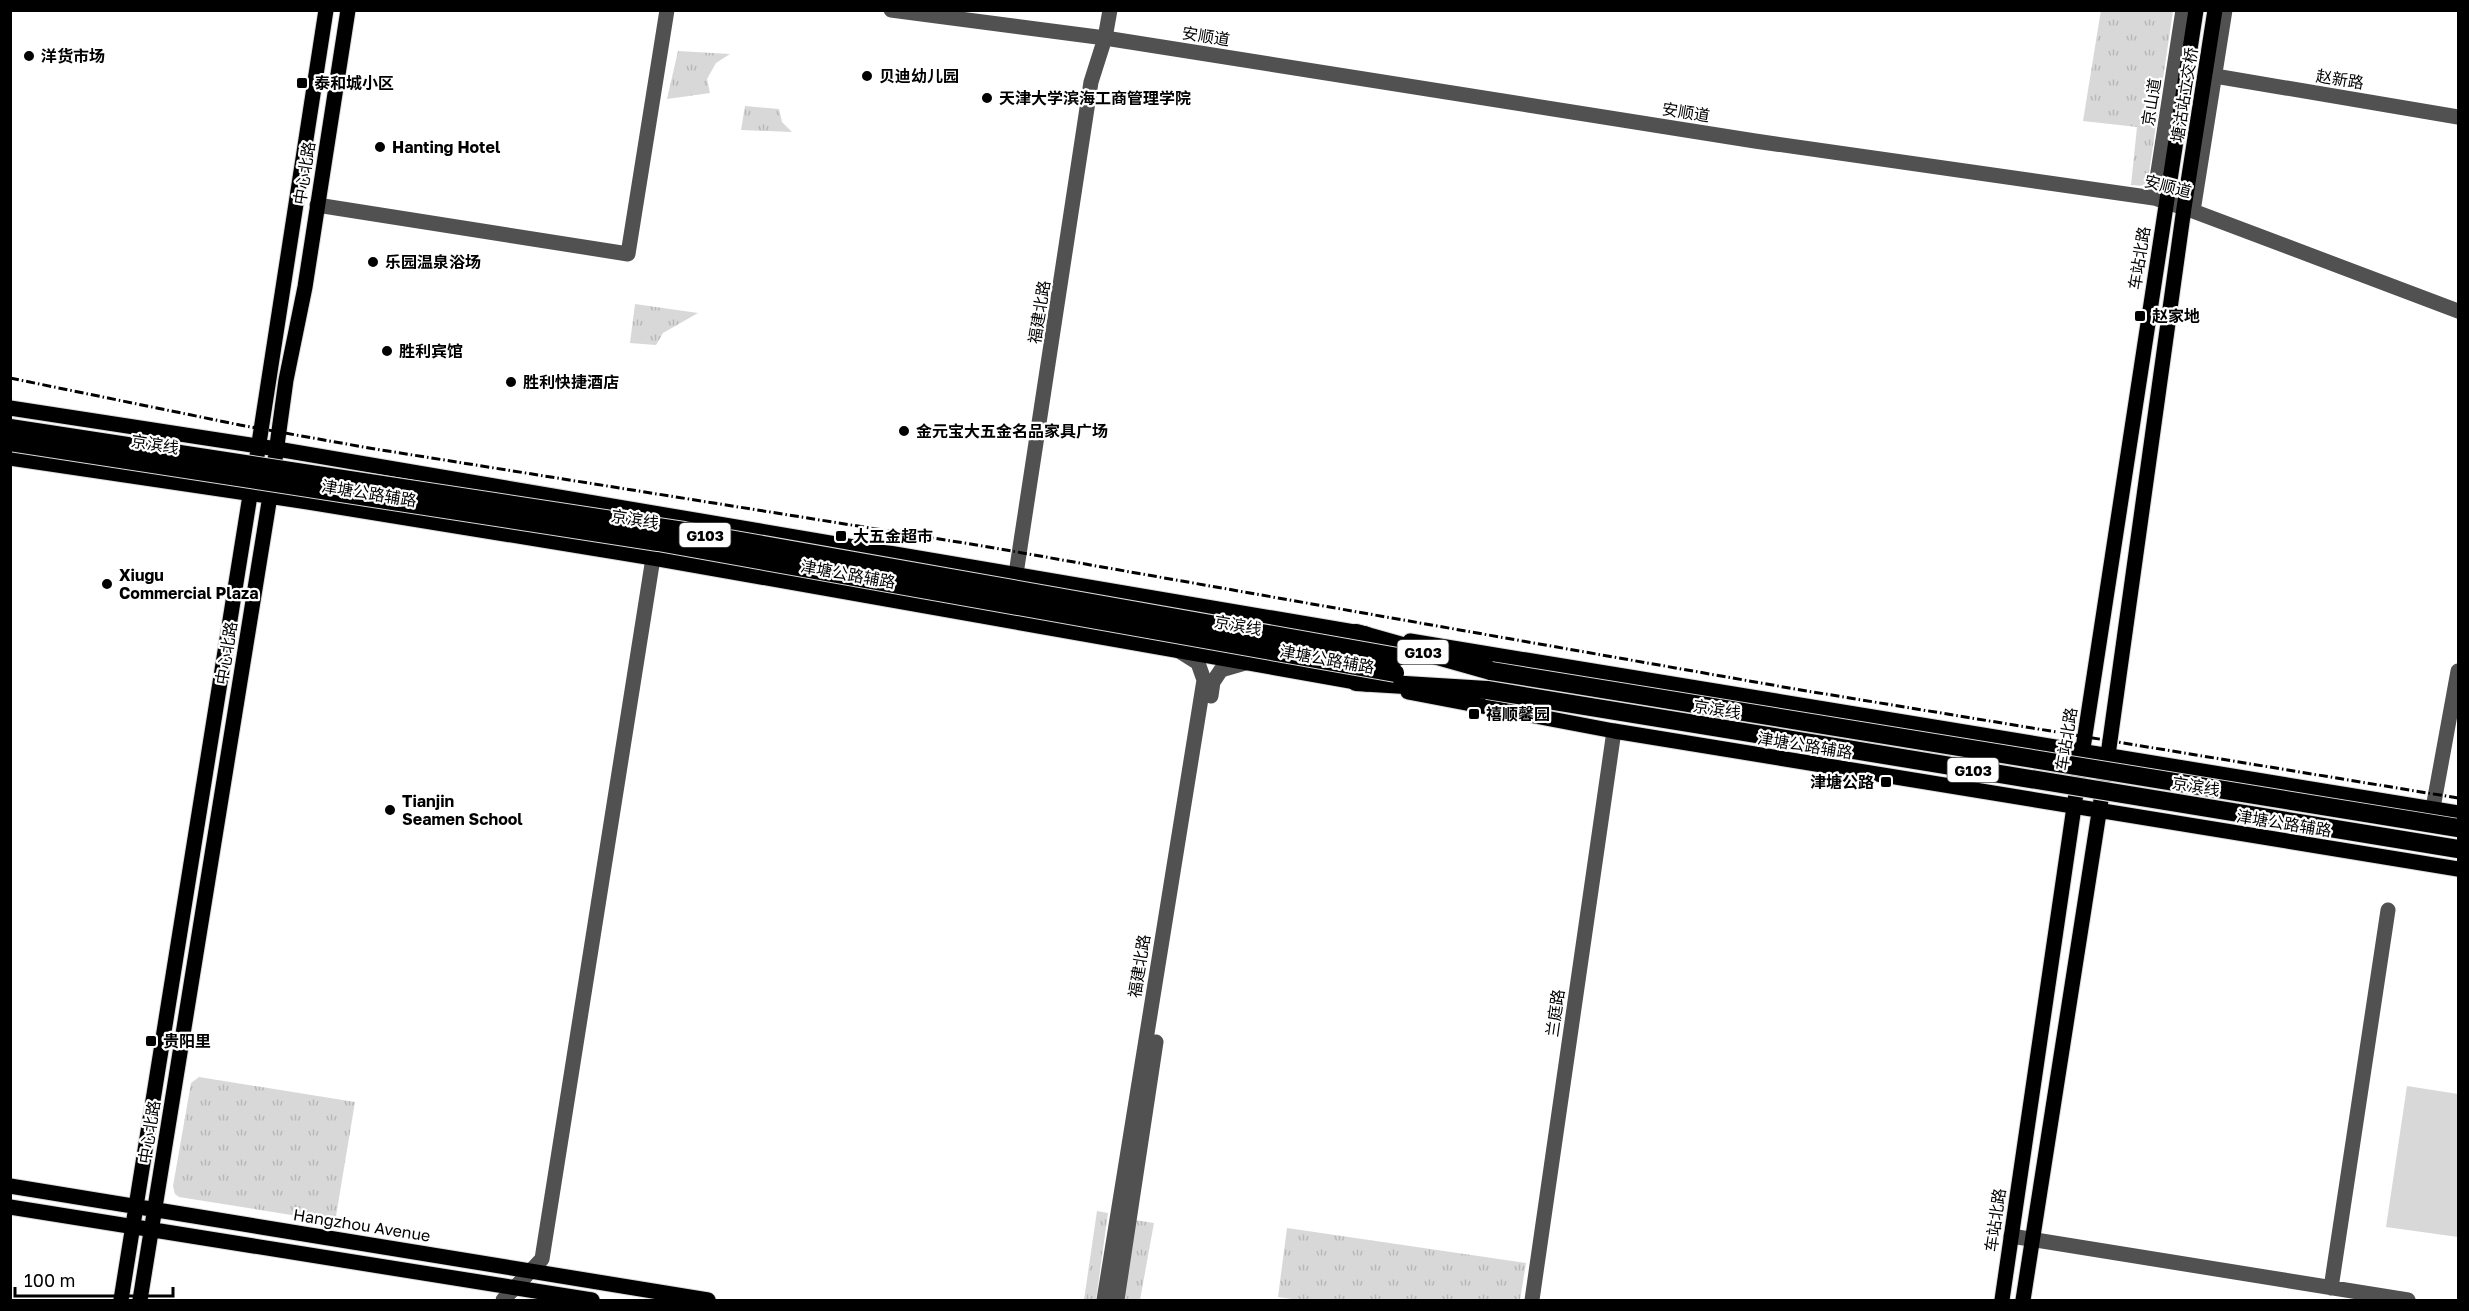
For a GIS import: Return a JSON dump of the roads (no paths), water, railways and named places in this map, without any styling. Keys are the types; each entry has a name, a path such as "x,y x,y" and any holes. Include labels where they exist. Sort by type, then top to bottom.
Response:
{"highway":[{"name":"京滨线","path":"10,428 684,531 1396,665 1487,690 2458,849"},
{"name":"京滨线","path":"10,442 658,542 1396,665 1491,671 2458,828"},
{"name":"G103","path":"1356,633 1491,671"},
{"path":"1356,682 1487,690"}],"main road":[{"name":"中心北路","path":"121,1300 128,1254 158,1191 270,496 273,477 266,447 264,409 326,10"},
{"name":"中心北路","path":"142,1221 250,493 266,447 282,413 348,10"},
{"name":"塘沽站立交桥","path":"2168,182 2196,10"},
{"name":"塘沽站立交桥","path":"2188,209 2188,184 2215,10"},
{"name":"车站北路","path":"2001,1300 2160,200 2168,182"},
{"path":"2023,1300 2108,755 2188,209"},
{"name":"津塘公路辅路","path":"10,408 266,447 1356,633 2458,813"},
{"path":"282,413 283,428 289,441 298,449 313,455"},
{"name":"津塘公路辅路","path":"10,459 270,496 652,558 1356,682 1614,731 2458,869"},
{"path":"273,477 288,491 308,502"},
{"path":"263,537 269,522 280,509 291,504 308,502"},
{"path":"10,1186 106,1202 142,1221 147,1256 140,1300"},
{"name":"Hangzhou Avenue","path":"10,1207 105,1223 142,1221 180,1215 708,1300"},
{"name":"Hangzhou Avenue","path":"142,1221 176,1235 592,1300"},
{"path":"105,1223 122,1232 126,1238 128,1254"},
{"path":"147,1256 157,1241 176,1235"}],"street":[{"path":"317,205 628,254 667,10"},
{"name":"安顺道","path":"891,10 1105,38 1755,141 2160,200 2458,311"},
{"name":"福建北路","path":"1009,620 1092,82 1105,38 1110,10"},
{"name":"京山道","path":"2160,200 2183,10"},
{"path":"2188,209 2215,76 2225,10"},
{"name":"赵新路","path":"2215,76 2458,117"},
{"path":"503,1300 542,1259 652,558"},
{"name":"福建北路","path":"1104,1300 1204,680 1198,663 1177,650"},
{"name":"福建北路","path":"1117,1300 1213,682 1221,670 1228,666 1250,663"},
{"path":"2433,808 2458,671"},
{"name":"兰庭路","path":"1532,1300 1614,731"},
{"path":"2331,1288 2388,910"},
{"path":"2012,1236 2408,1300"}],"railway":[{"path":"10,378 240,425 369,448 983,546 1795,689 2458,798"}],"place":[{"name":"洋货市场","path":"29,56"},
{"name":"贝迪幼儿园","path":"867,76"},
{"name":"泰和城小区","path":"302,83"},
{"name":"天津大学滨海工商管理学院","path":"987,98"},
{"name":"Hanting Hotel","path":"380,147"},
{"name":"乐园温泉浴场","path":"373,262"},
{"name":"赵家地","path":"2140,316"},
{"name":"胜利宾馆","path":"387,351"},
{"name":"胜利快捷酒店","path":"511,382"},
{"name":"金元宝大五金名品家具广场","path":"904,431"},
{"name":"大五金超市","path":"841,536"},
{"name":"Xiugu Commercial Plaza","path":"107,584"},
{"name":"禧顺馨园","path":"1474,714"},
{"name":"津塘公路","path":"1886,782"},
{"name":"Tianjin Seamen School","path":"390,810"},
{"name":"贵阳里","path":"151,1041"}]}
